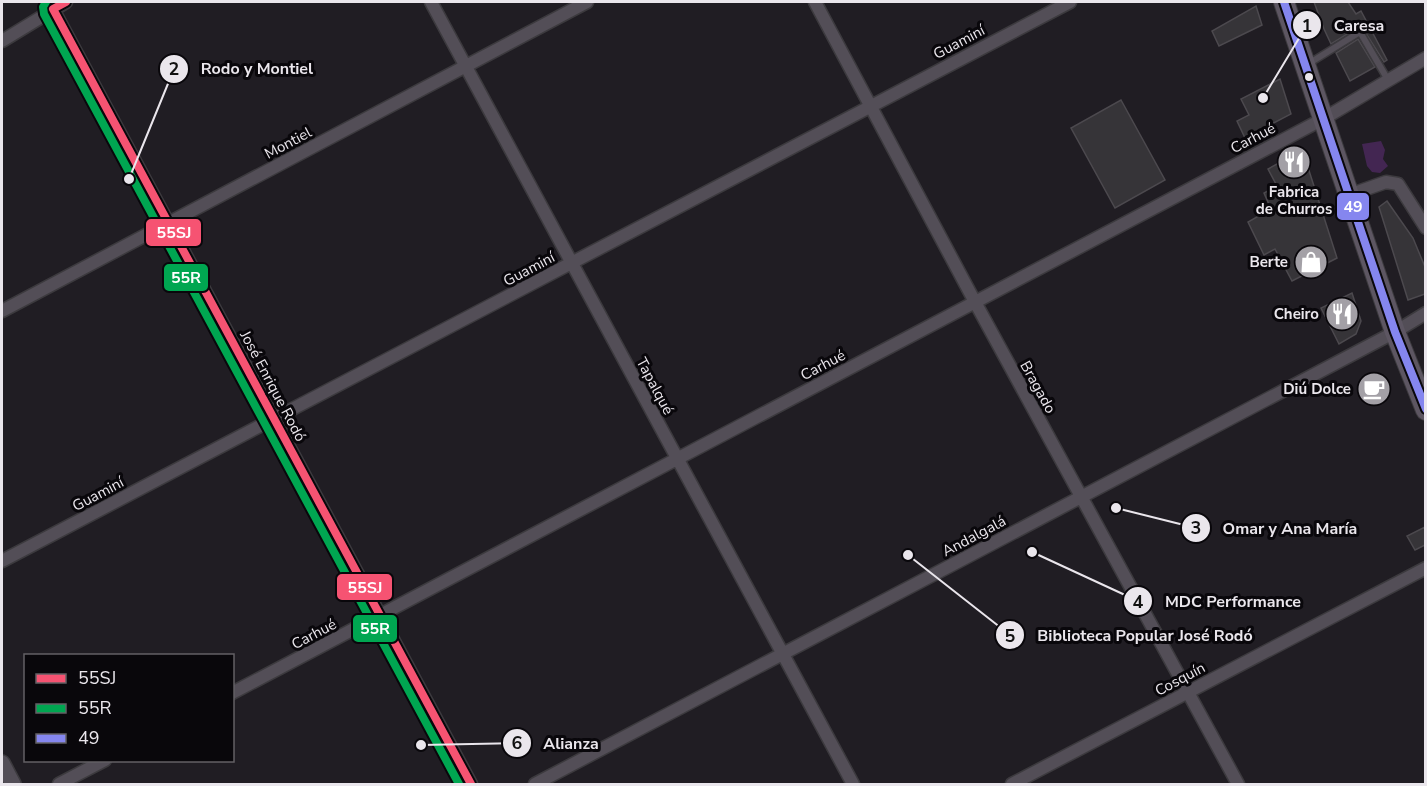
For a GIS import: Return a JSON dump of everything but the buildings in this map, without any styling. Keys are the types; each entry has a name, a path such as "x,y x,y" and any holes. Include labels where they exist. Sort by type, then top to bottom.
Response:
{"main road":[{"path":"1284,2 1395,332 1425,410"}],"street":[{"path":"2,40 51,5 66,2"},
{"name":"Tapalqué","path":"431,2 853,784"},
{"name":"Montiel","path":"2,311 588,2"},
{"name":"Bragado","path":"815,2 975,302 1238,784"},
{"name":"Guaminí","path":"2,561 1070,2"},
{"name":"José Enrique Rodó","path":"51,5 471,784"},
{"name":"Carhué","path":"234,692 1323,118 1425,58"},
{"path":"1349,195 1386,182 1398,184 1425,228"},
{"name":"Andalgalá","path":"535,784 1395,332 1425,312"},
{"name":"Cosquín","path":"1012,784 1425,568"},
{"path":"59,784 101,762"},
{"path":"2,763 13,784"}],"lane":[{"path":"1305,65 1360,32 1389,80"}],"shaded area":[{"path":"1381,141 1385,150 1383,159 1388,166 1380,173 1372,172 1367,166 1362,144"}],"transit line":[{"name":"55R","path":"46,2 43,7 44,14 459,784"},
{"name":"55SJ","path":"66,2 53,9 471,784"},
{"name":"49","path":"1284,2 1395,332 1426,409"}],"place":[{"name":"Caresa","path":"1263,98"},
{"name":"Fabrica de Churros","path":"1294,162"},
{"name":"Rodo y Montiel","path":"129,179"},
{"name":"Berte","path":"1311,262"},
{"name":"Cheiro","path":"1342,314"},
{"name":"Diú Dolce","path":"1374,389"},
{"name":"Omar y Ana María","path":"1116,508"},
{"name":"MDC Performance","path":"1032,552"},
{"name":"Biblioteca Popular José Rodó","path":"908,555"},
{"name":"Alianza","path":"421,745"}]}
